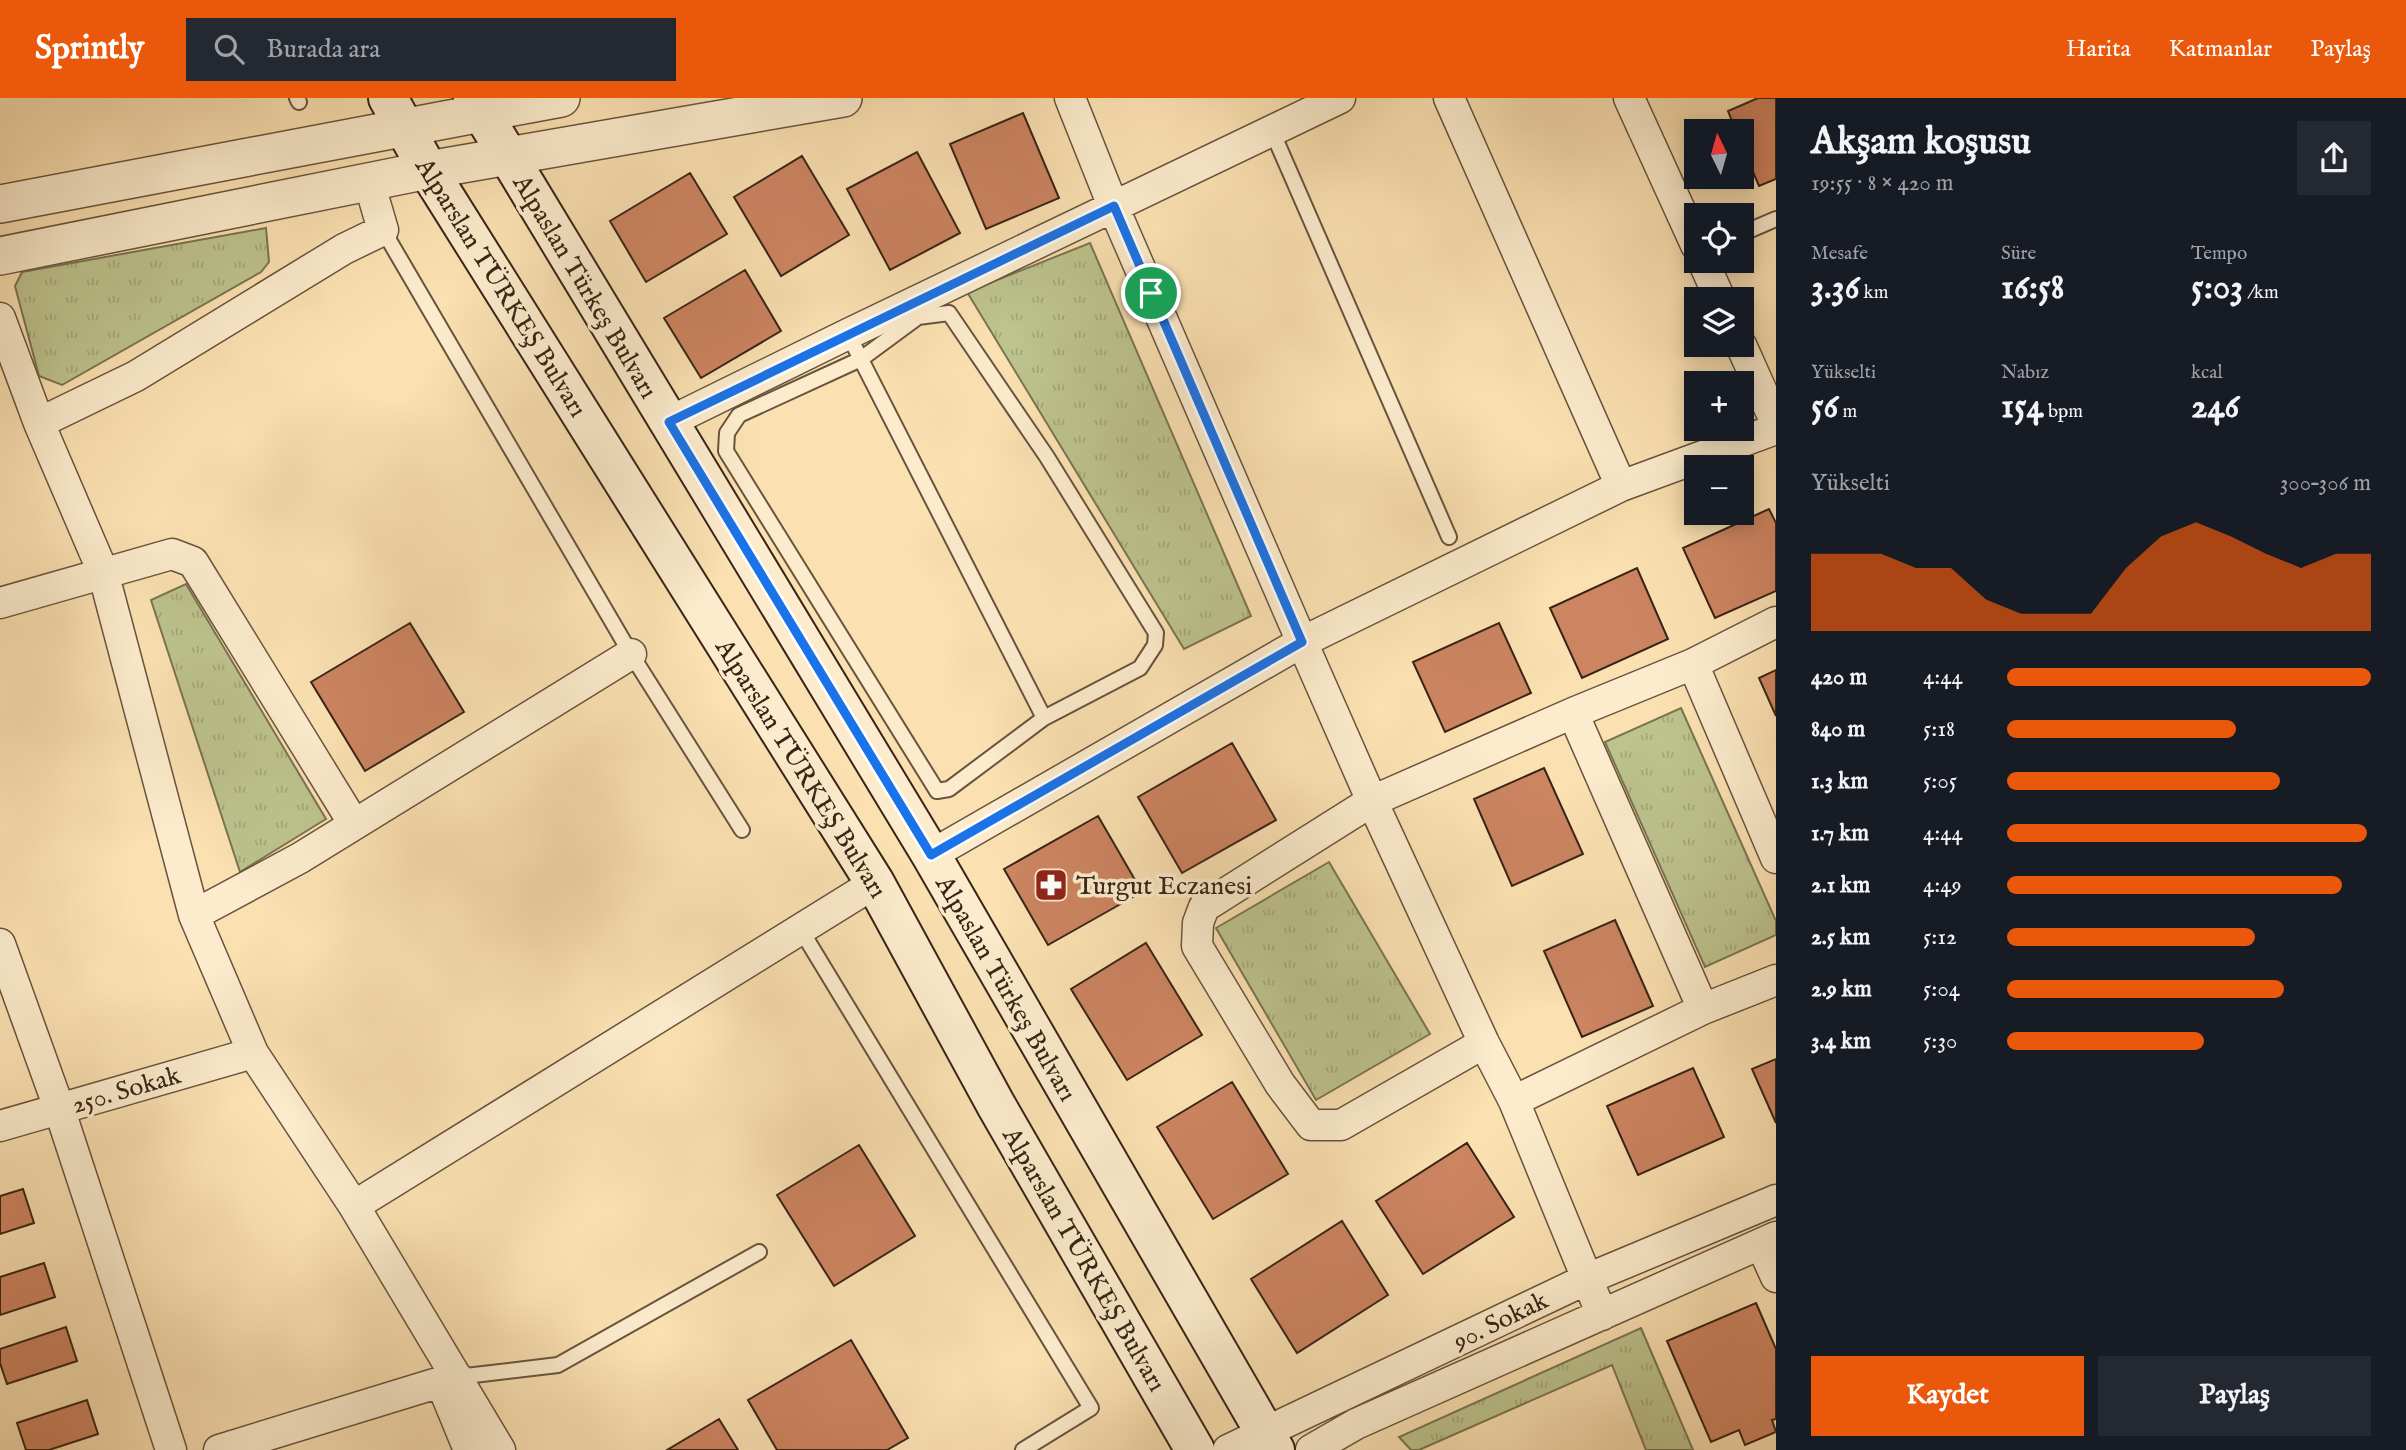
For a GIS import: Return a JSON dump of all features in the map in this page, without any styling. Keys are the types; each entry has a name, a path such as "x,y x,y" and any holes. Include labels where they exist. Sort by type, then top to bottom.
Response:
{"main road":[{"name":"Alpaslan Türkeş Bulvarı","path":"477,105 931,855 1269,1441"},
{"name":"Alparslan TÜRKEŞ Bulvarı","path":"397,113 428,170 876,883 996,1105 1195,1450"}],"street":[{"path":"0,204 207,163 397,113 561,98"},
{"path":"0,256 428,170 843,98"},
{"path":"1070,98 1371,801 1484,1043 1514,1101 1602,1315"},
{"path":"669,422 855,346 1114,206 1340,98"},
{"path":"1449,98 1621,486"},
{"path":"1629,98 1684,219"},
{"path":"39,424 136,376 344,249 383,230 369,182"},
{"path":"0,318 39,424 103,572 194,915 253,1053 354,1206 449,1379 500,1450"},
{"path":"1746,357 1776,423"},
{"path":"931,855 1302,642 1621,486 1776,429"},
{"path":"0,603 172,554 193,562 354,824"},
{"path":"1484,1043 1341,1125 1311,1125 1280,1084 1198,946 1198,923 1204,907 1371,801 1693,664 1776,622"},
{"path":"194,915 300,858 631,654"},
{"path":"1693,664 1776,859"},
{"path":"1573,713 1703,1009"},
{"path":"354,1206 876,883"},
{"path":"0,944 59,1108 171,1450"},
{"path":"1514,1101 1703,1009 1776,980"},
{"name":"250. Sokak","path":"0,1126 253,1053"},
{"name":"90. Sokak","path":"1228,1450 1269,1441 1587,1279 1776,1200"},
{"path":"1769,1240 1776,1277"},
{"name":"90. Sokak","path":"1311,1450 1356,1424 1769,1240"},
{"path":"219,1450 449,1379"},
{"path":"449,1379 468,1450"}],"lane":[{"path":"1272,131 1449,537"},
{"path":"1754,228 1776,219"},
{"path":"383,230 631,654 742,830"},
{"path":"949,313 1047,457 1156,633 1155,645 1140,668 1044,718 949,789 937,791 726,451 727,433 738,415 855,346 918,317 949,313"},
{"path":"855,346 1044,718"},
{"path":"800,930 1091,1408 1023,1450"},
{"path":"449,1379 558,1365 760,1252"}],"green space":[{"path":"266,228 269,262 261,272 62,385 39,376 15,286 22,272"},
{"path":"1090,243 1251,616 1184,649 967,292"},
{"path":"186,584 326,819 240,872 151,600"},
{"path":"1681,708 1776,921 1776,935 1705,967 1605,742"},
{"path":"1329,862 1430,1034 1316,1100 1216,928"},
{"path":"1641,1328 1693,1450 1646,1450 1612,1365 1419,1450 1411,1450 1399,1437"}],"building":[{"path":"1758,98 1776,98 1776,179 1759,186 1754,174 1754,119 1731,119 1728,111"},
{"path":"1023,113 1059,198 986,229 950,144"},
{"path":"917,152 960,233 890,270 847,189"},
{"path":"802,156 849,235 781,276 734,197"},
{"path":"690,173 727,234 646,282 610,221"},
{"path":"745,270 781,331 701,378 664,318"},
{"path":"1769,509 1776,523 1776,591 1715,618 1683,548 1734,525 1754,525 1754,516"},
{"path":"1637,568 1668,639 1582,678 1550,608"},
{"path":"410,623 464,712 365,771 311,682"},
{"path":"1499,623 1531,693 1445,732 1413,662"},
{"path":"1776,670 1776,716 1759,678"},
{"path":"1232,743 1276,820 1182,873 1138,797"},
{"path":"1544,768 1583,854 1512,886 1474,799"},
{"path":"1098,816 1142,892 1048,945 1004,869"},
{"path":"1615,920 1653,1006 1582,1037 1544,951"},
{"path":"1146,943 1202,1035 1127,1080 1071,989"},
{"path":"1776,1059 1776,1123 1752,1069"},
{"path":"1693,1068 1724,1137 1638,1175 1607,1106"},
{"path":"1232,1082 1288,1174 1213,1219 1157,1127"},
{"path":"1467,1143 1514,1217 1423,1274 1376,1201"},
{"path":"859,1145 915,1236 834,1286 777,1195"},
{"path":"23,1189 34,1223 0,1234 0,1196"},
{"path":"1342,1221 1388,1295 1297,1353 1251,1279"},
{"path":"44,1263 55,1297 0,1315 0,1277"},
{"path":"1756,1303 1776,1349 1776,1419 1772,1420 1776,1432 1745,1445 1739,1430 1711,1442 1667,1341"},
{"path":"66,1327 77,1361 7,1384 0,1363 0,1349"},
{"path":"851,1340 908,1438 887,1450 777,1450 748,1400"},
{"path":"87,1400 98,1434 49,1450 26,1450 17,1423"},
{"path":"719,1419 738,1450 667,1450"}],"place":[{"name":"Turgut Eczanesi","path":"1051,885"}],"route":[{"path":"1114,206 1151,293 1302,642 931,855 669,422 1114,206"}]}
